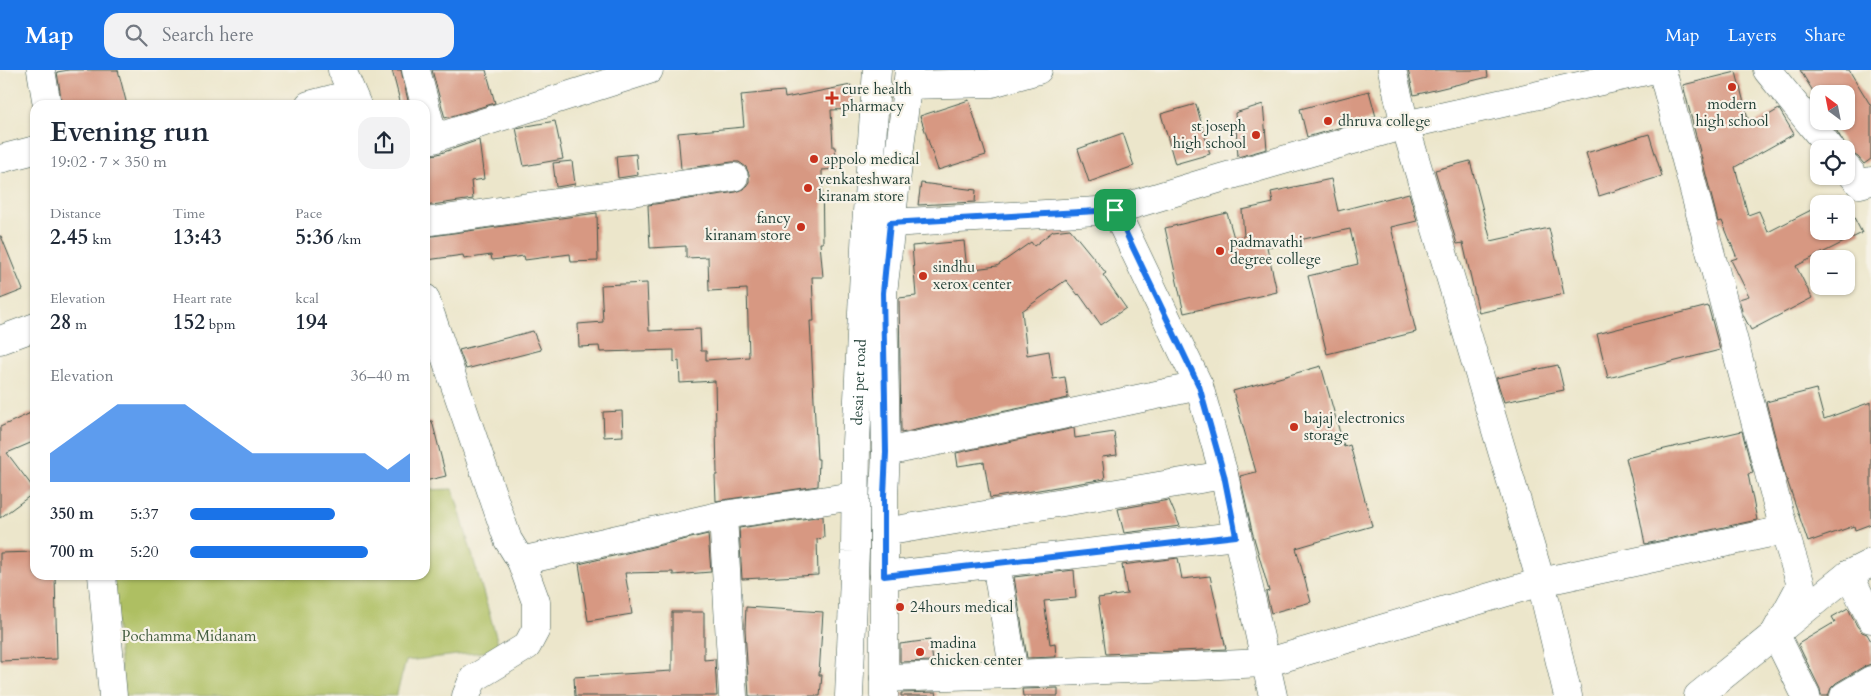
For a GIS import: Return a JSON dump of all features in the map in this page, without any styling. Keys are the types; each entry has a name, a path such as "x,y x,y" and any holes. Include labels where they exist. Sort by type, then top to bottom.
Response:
{"street":[{"path":"42,70 46,100"},
{"path":"416,70 422,100"},
{"path":"430,140 649,70"},
{"name":"desai pet road","path":"877,70 878,224 883,293 886,452 884,495 884,687"},
{"path":"908,78 992,83 1038,70"},
{"path":"1392,70 1405,126 1541,582 1568,696"},
{"path":"878,224 1115,210 1405,126 1650,70"},
{"path":"1662,70 1784,530 1801,585 1775,633"},
{"path":"1767,70 1824,140"},
{"name":"desai pet road","path":"849,696 855,552 856,433 878,224 908,78"},
{"path":"323,100 350,90"},
{"path":"0,159 30,151"},
{"path":"430,221 734,177"},
{"path":"1855,178 1860,184 1871,181"},
{"path":"1115,210 1199,386 1224,475 1273,696"},
{"path":"430,313 508,540 521,561 536,602 536,629 527,646 473,680 466,696"},
{"path":"0,340 30,330"},
{"path":"886,452 1199,386"},
{"path":"884,532 1224,475"},
{"path":"521,561 723,515 855,496"},
{"path":"723,515 733,696"},
{"path":"884,687 1014,674 1265,663 1541,582 1784,530"},
{"path":"884,576 1236,536"},
{"path":"884,576 996,563 1014,674"},
{"path":"1698,696 1775,633 1860,568 1871,619"},
{"path":"102,580 114,696"},
{"path":"1775,633 1806,696"},
{"path":"1844,696 1871,680"}],"green space":[{"name":"Pochamma Midanam","path":"453,489 500,650 406,661 396,696 123,696 112,580 430,580 430,490"}],"building":[{"path":"69,70 118,70 126,100 61,100 57,72"},
{"path":"392,70 401,70 408,100 400,100"},
{"path":"432,70 486,70 495,103 445,118"},
{"path":"1408,70 1487,70 1488,77 1414,95"},
{"path":"1800,70 1849,70 1871,106 1871,159 1864,164 1855,155 1855,140 1842,140 1836,130 1855,130 1855,85 1810,86"},
{"path":"1736,72 1750,126 1779,109 1794,134 1735,167 1748,215 1759,211 1768,232 1810,211 1810,240 1848,240 1828,250 1810,250 1810,259 1796,266 1812,298 1751,330 1743,315 1739,299 1749,296 1731,260 1737,258 1722,221 1718,222 1683,85"},
{"path":"851,85 854,109 831,110 833,147 835,147 837,169 822,170 823,243 820,243 823,277 812,277 814,321 810,321 817,459 819,459 818,486 716,501 715,381 680,383 679,361 674,362 674,350 600,352 599,346 579,347 578,324 603,322 601,285 647,283 649,331 700,329 701,351 706,351 706,360 749,357 747,289 709,291 708,257 686,258 686,246 650,248 648,205 736,192 744,189 749,182 749,174 746,167 739,162 681,169 678,133 744,127 741,95 784,91 785,98"},
{"path":"1369,91 1376,117 1307,137 1300,109"},
{"path":"969,100 986,155 938,170 920,116"},
{"path":"1196,104 1210,154 1175,164 1161,114"},
{"path":"1263,104 1267,149 1238,157 1235,113"},
{"path":"555,121 563,159 524,166 516,128"},
{"path":"1123,133 1134,166 1089,182 1078,149"},
{"path":"1649,134 1662,176 1599,196 1586,153"},
{"path":"479,140 484,179 471,181 473,199 430,205 430,155"},
{"path":"636,154 638,175 618,178 616,156"},
{"path":"572,161 575,184 556,187 553,163"},
{"path":"1470,161 1491,241 1549,228 1564,294 1479,313 1463,243 1457,244 1435,170"},
{"path":"1331,179 1338,211 1409,193 1417,221 1391,227 1416,332 1327,354 1308,276 1358,264 1350,229 1267,247 1277,292 1184,313 1165,228 1227,213 1234,238 1244,236 1242,210 1273,203 1271,192"},
{"path":"921,183 976,190 975,202 918,205"},
{"path":"597,213 598,261 571,262 570,254 525,260 524,256 492,260 491,255 464,259 463,255 430,260 430,236"},
{"path":"1855,219 1862,233 1855,236"},
{"path":"1070,229 1106,273 1103,275 1126,308 1101,325 1079,294 1066,280 1022,311 1027,355 1049,351 1053,379 1065,377 1068,398 901,433 899,298 916,296 912,246 964,241 967,270 997,266 1031,242 1034,246 1053,231"},
{"path":"0,236 23,290 0,299"},
{"path":"1708,306 1720,350 1608,378 1597,334"},
{"path":"533,331 541,350 466,369 459,350"},
{"path":"1558,365 1564,390 1504,402 1496,378"},
{"path":"1321,366 1344,447 1350,445 1372,526 1296,548 1311,602 1271,613 1266,592 1269,591 1252,531 1240,476 1256,472 1233,391"},
{"path":"1816,389 1824,419 1871,402 1871,524 1855,530 1854,526 1808,542 1784,471 1766,402"},
{"path":"622,411 623,436 604,437 603,412"},
{"path":"30,413 30,443 7,453 30,483 30,496 0,518 0,427"},
{"path":"430,421 432,421 446,476 430,480"},
{"path":"1074,428 1075,438 1114,432 1117,455 1102,457 1105,479 990,498 984,462 958,466 956,453"},
{"path":"1742,431 1753,473 1748,474 1757,520 1645,544 1626,458"},
{"path":"1169,500 1180,526 1124,533 1118,509"},
{"path":"823,516 824,538 817,539 818,575 742,579 739,528"},
{"path":"708,534 711,572 673,575 673,572 625,573 632,614 588,621 579,564"},
{"path":"30,552 30,580 55,580 57,659 0,661 0,553"},
{"path":"1178,558 1182,579 1210,576 1226,649 1106,654 1098,598 1127,594 1122,565"},
{"path":"1074,570 1076,598 1044,601 1050,644 1055,643 1056,657 1027,658 1014,577"},
{"path":"746,607 823,612 819,675 822,675 820,696 749,696 745,629"},
{"path":"1848,608 1857,626 1862,632 1867,634 1871,641 1871,664 1836,683 1831,688 1828,696 1821,696 1820,689 1798,644 1835,622 1832,617"},
{"path":"672,612 704,612 704,660 715,659 717,696 575,696 574,677 672,671"},
{"path":"930,640 933,661 900,662 900,644"},
{"path":"1058,688 1058,696 1023,696 1022,689"},
{"path":"936,692 937,696 901,696 901,693"}],"place":[{"name":"modern high school","path":"1732,87"},
{"name":"cure health pharmacy","path":"832,98"},
{"name":"dhruva college","path":"1328,121"},
{"name":"st joseph high school","path":"1256,135"},
{"name":"appolo medical","path":"814,159"},
{"name":"venkateshwara kiranam store","path":"808,188"},
{"name":"fancy kiranam store","path":"801,227"},
{"name":"padmavathi degree college","path":"1220,251"},
{"name":"sindhu xerox center","path":"923,276"},
{"name":"bajaj electronics storage","path":"1294,427"},
{"name":"24hours medical","path":"900,607"},
{"name":"madina chicken center","path":"920,652"}],"route":[{"path":"1115,210 1199,386 1224,475 1236,536 884,576 886,452 883,293 890,223 1115,210"}]}
